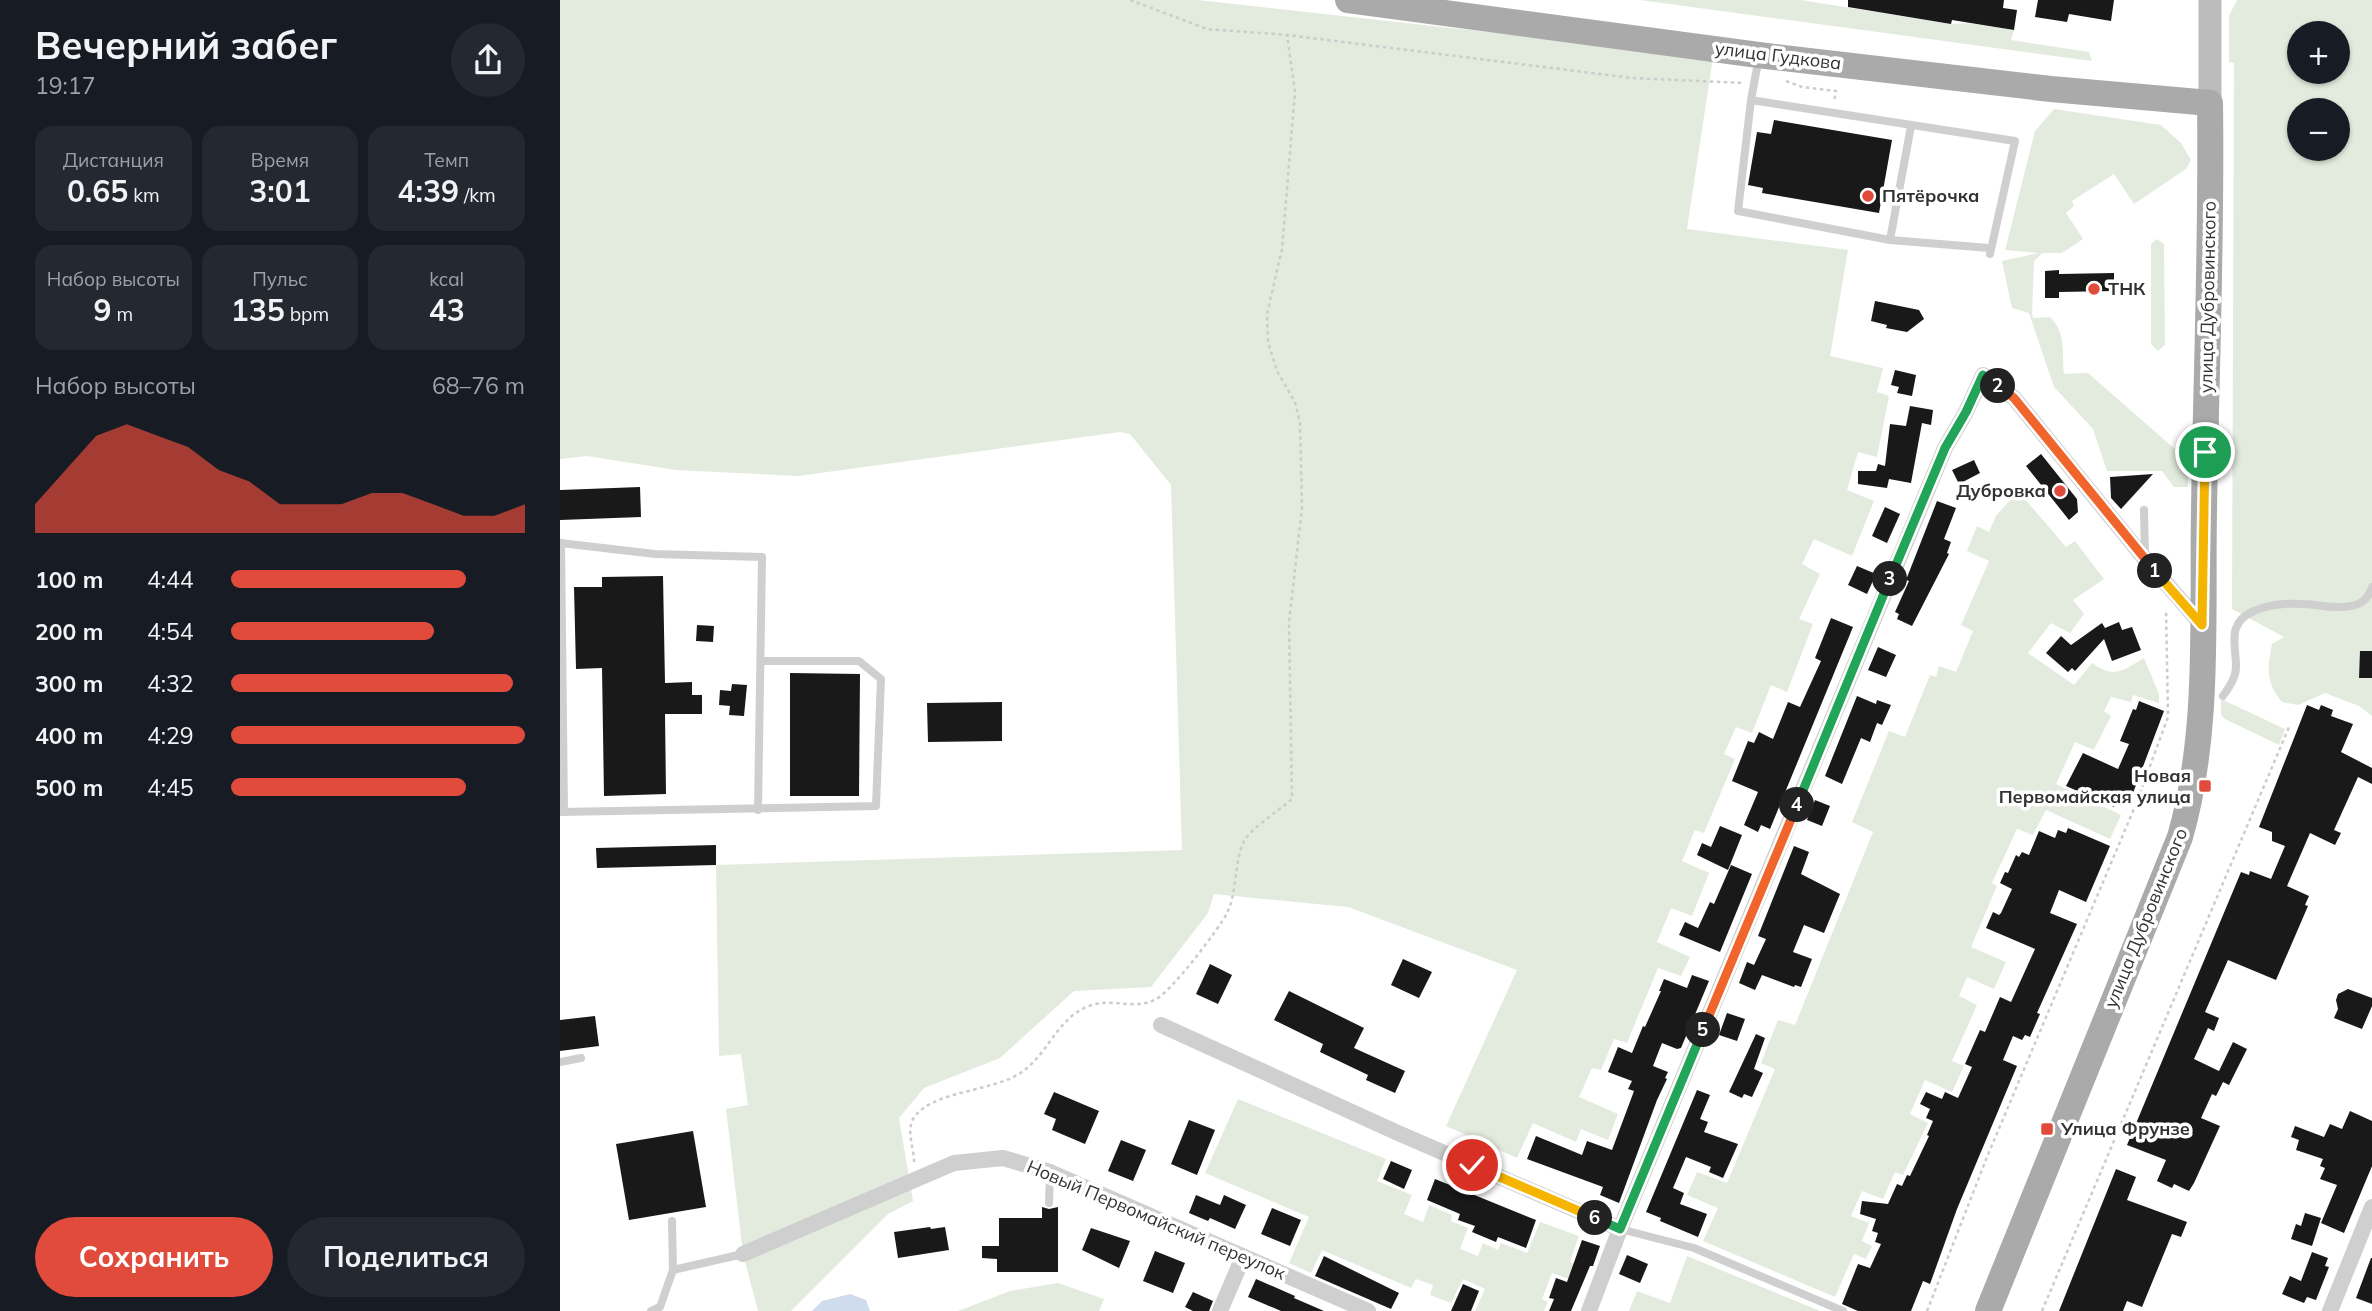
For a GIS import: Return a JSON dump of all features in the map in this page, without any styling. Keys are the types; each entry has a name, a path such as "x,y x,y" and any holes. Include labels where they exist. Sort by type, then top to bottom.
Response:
{"main road":[{"name":"улица Гудкова","path":"1348,0 1759,54 2075,91 2210,103"},
{"name":"улица Дубровинского","path":"1989,1311 2180,837 2192,795 2199,753 2202,625 2210,0"}],"street":[{"path":"1589,1311 1620,1229 1945,448 1983,375 2014,398 2202,625"},
{"path":"1161,1025 1398,1133 1620,1229"},
{"name":"Новый Первомайский переулок","path":"744,1254 954,1163 980,1158 1003,1158 1050,1172 1368,1311"},
{"path":"2330,1311 2372,1208"},
{"path":"1220,1311 1243,1257"}],"lane":[{"path":"1751,100 2015,141 1990,251 1890,240 1738,211 1751,100 1759,54"},
{"path":"1890,240 1911,125"},
{"path":"2144,510 2145,559"},
{"path":"758,810 762,557 655,554 560,543 562,812 758,810 876,806 881,679 859,661 761,661"},
{"path":"2223,696 2233,681 2236,668 2232,644 2234,632 2240,621 2251,612 2270,606 2300,603 2353,607 2362,603 2372,587"},
{"path":"560,1062 581,1058"},
{"path":"1049,1203 1050,1172"},
{"path":"651,1311 660,1307 673,1270 672,1222"},
{"path":"1620,1229 1694,1248 1843,1311"},
{"name":"Новый Первомайский переулок","path":"673,1270 744,1254"}],"path":[{"path":"1130,0 1208,29 1287,35 1632,78 1754,84"},
{"path":"914,1179 914,1153 909,1133 913,1119 925,1105 1007,1080 1024,1071 1073,1013 1091,1005 1108,1002 1138,1006 1159,998 1183,972 1228,912 1245,838 1292,799 1289,622 1303,508 1300,423 1294,402 1277,371 1268,342 1267,314 1282,249 1295,92 1287,35"},
{"path":"1927,1311 1987,1157 2136,804 2168,717 2166,583"},
{"path":"2042,1311 2289,727"}],"shaded area":[{"path":"560,0 1198,0 1713,57 1687,229 1848,250 1830,356 1883,368 1877,392 1889,396 1877,457 1858,452 1847,490 1874,501 1852,556 1814,539 1802,564 1820,574 1799,619 1813,624 1787,692 1771,685 1752,733 1736,727 1724,754 1735,759 1704,833 1695,830 1682,861 1709,873 1692,916 1671,908 1657,942 1690,957 1681,976 1658,968 1627,1043 1614,1039 1601,1070 1592,1068 1579,1097 1618,1114 1608,1140 1581,1129 1576,1142 1533,1123 1517,1158 1446,1126 1517,970 1348,907 1214,894 1208,913 1151,987 1074,991 1000,1058 924,1088 899,1118 913,1201 888,1214 791,1311 758,1311 743,1254 726,1109 748,1105 741,1054 719,1056 716,865 1182,850 1171,485 1130,434 1120,432 798,476 676,470 587,456 560,459"},
{"path":"1640,0 1801,0 1951,24 1968,23 2014,30 2011,40 2089,52 2092,61"},
{"path":"2237,0 2372,0 2372,716 2359,706 2325,693 2298,705 2282,702 2270,682 2269,661 2272,644 2284,637 2232,609 2234,63 2229,62 2229,16"},
{"path":"2054,109 2161,125 2181,143 2191,160 2186,169 2134,204 2114,174 2072,201 2074,206 2066,213 2083,239 2062,253 2042,253 2034,261 2032,314 2033,318 2050,317 2059,329 2064,374 2088,373 2176,450 2188,471 2188,487 2174,487 2162,471 2107,471 2093,429 2054,387 2029,313 2012,308 2002,261 2039,253 2005,250 2035,131"},
{"path":"2157,239 2164,244 2165,345 2158,351 2151,344 2151,244"},
{"path":"2018,491 2066,547 2075,541 2104,579 2073,600 2084,614 2070,633 2051,623 2028,653 2074,685 2092,663 2113,672 2130,667 2144,658 2159,694 2159,703 2133,695 2131,702 2111,697 2104,711 2111,716 2094,750 2075,742 2056,784 2121,815 2110,839 2046,810 2033,835 2017,829 1992,883 1997,886 1971,947 2006,962 1994,989 1967,977 1959,996 1977,1005 1952,1061 1964,1066 1952,1092 1925,1080 1910,1114 1928,1123 1903,1175 1895,1172 1883,1199 1862,1191 1851,1216 1869,1223 1862,1241 1872,1246 1866,1259 1854,1254 1835,1297 1703,1241 1718,1208 1687,1195 1697,1172 1727,1183 1775,1069 1761,1063 1778,1020 1795,1025 1873,832 1852,822 1889,731 1905,737 1930,675 1936,677 1939,666 1956,672 1973,631 1961,625 1989,561 1967,551 1977,526 1989,532 1996,516"},
{"path":"2221,699 2285,729 2279,745 2225,719 2221,715"},
{"path":"1238,1099 1386,1159 1377,1181 1412,1195 1404,1214 1423,1222 1429,1205 1452,1215 1451,1221 1468,1228 1460,1249 1478,1256 1483,1243 1498,1250 1501,1243 1527,1253 1540,1222 1579,1236 1570,1262 1575,1264 1569,1279 1552,1273 1542,1299 1548,1302 1544,1311 1475,1311 1485,1289 1463,1279 1451,1303 1430,1295 1433,1285 1416,1279 1411,1288 1322,1250 1311,1273 1289,1263 1309,1217 1205,1173"},
{"path":"1687,1256 1820,1311 1629,1311 1637,1291 1670,1303"},
{"path":"1058,1283 1104,1299 1099,1311 958,1311 1010,1291"}],"water":[{"path":"850,1294 866,1300 870,1311 812,1311 822,1301"}],"building":[{"path":"1848,0 2004,0 2003,8 2017,10 2014,30 1952,20 1951,24 1848,7"},
{"path":"2038,0 2114,0 2111,21 2069,14 2067,22 2035,17"},
{"path":"1774,120 1892,140 1879,213 1762,193 1763,188 1748,185 1757,132 1771,134"},
{"path":"2059,270 2059,274 2114,273 2114,291 2059,292 2059,298 2045,298 2045,271"},
{"path":"1875,301 1919,310 1924,319 1907,332 1886,328 1887,325 1871,321"},
{"path":"1895,370 1916,375 1912,396 1897,393 1899,387 1891,385"},
{"path":"1910,406 1933,410 1931,425 1922,423 1911,483 1889,479 1887,488 1858,484 1858,471 1876,471 1878,464 1885,466 1890,424 1906,426"},
{"path":"2041,454 2077,499 2078,512 2069,520 2026,466"},
{"path":"1974,460 1980,473 1959,484 1952,470"},
{"path":"2153,474 2121,509 2111,498 2110,477"},
{"path":"640,487 641,517 560,520 560,490"},
{"path":"1937,501 1956,508 1944,539 1951,542 1947,553 1949,554 1912,626 1897,619 1899,614 1895,612 1909,581 1906,580"},
{"path":"1885,507 1900,514 1887,543 1872,536"},
{"path":"1857,566 1876,574 1867,594 1848,585"},
{"path":"663,576 665,683 692,682 692,695 702,695 702,714 665,714 666,794 604,796 602,668 576,669 574,587 602,587 602,577"},
{"path":"1831,618 1853,627 1770,829 1761,825 1758,832 1744,825 1758,792 1732,781 1748,741 1754,743 1759,732 1773,739 1788,702 1800,707 1821,661 1815,658"},
{"path":"2119,622 2122,630 2132,627 2141,650 2112,661 2104,639 2075,671 2072,668 2068,672 2046,653 2061,636 2071,645 2102,623 2105,628"},
{"path":"697,625 714,626 713,642 696,641"},
{"path":"1878,647 1896,655 1886,677 1868,670"},
{"path":"2360,651 2372,651 2372,678 2359,678"},
{"path":"790,673 860,674 859,796 790,796"},
{"path":"732,684 747,685 744,716 729,715 730,706 719,705 720,690 731,691"},
{"path":"1857,696 1876,704 1877,700 1891,705 1882,725 1877,723 1870,742 1861,738 1842,784 1825,776"},
{"path":"2139,701 2164,711 2130,801 2119,797 2114,807 2066,786 2083,753 2118,769 2129,744 2120,741"},
{"path":"1002,702 1002,741 928,742 927,703"},
{"path":"2307,705 2319,710 2321,705 2333,710 2331,716 2353,724 2341,752 2372,768 2372,784 2358,777 2334,830 2341,833 2335,845 2310,833 2287,886 2309,896 2305,905 2308,906 2276,980 2228,960 2205,1012 2219,1018 2214,1031 2208,1028 2194,1059 2219,1071 2233,1042 2247,1049 2229,1085 2223,1082 2216,1096 2212,1094 2201,1118 2220,1126 2194,1183 2189,1191 2174,1184 2172,1188 2157,1181 2166,1160 2127,1145 2241,872 2249,875 2250,871 2271,879 2285,846 2272,841 2272,832 2259,827"},
{"path":"1815,800 1830,806 1822,826 1807,820"},
{"path":"1720,826 1742,835 1728,870 1697,855 1702,843 1711,847"},
{"path":"2068,828 2110,846 2086,902 2059,890 2050,913 2077,924 2037,1013 2040,1014 2030,1037 2025,1035 2022,1040 2013,1036 2003,1060 2017,1066 1957,1209 1930,1284 1923,1281 1911,1311 1858,1311 1842,1304 1858,1264 1870,1268 1881,1244 1875,1242 1878,1233 1872,1231 1876,1219 1860,1214 1862,1201 1888,1204 1897,1184 1902,1186 1907,1175 1910,1176 1933,1121 1926,1118 1930,1109 1920,1104 1926,1092 1942,1099 1945,1092 1958,1098 1972,1067 1965,1064 1980,1030 1985,1032 2000,997 2011,1002 2035,949 1986,928 1993,912 1999,915 2001,913 2012,889 2000,883 2005,872 2008,873 2016,855 2019,857 2022,852 2029,855 2039,831 2055,838 2058,830 2066,833"},
{"path":"716,845 716,865 597,868 596,848"},
{"path":"1794,846 1809,852 1801,874 1840,894 1824,933 1804,925 1793,952 1812,959 1801,987 1762,975 1755,990 1739,983 1747,962 1754,965 1766,939 1758,936"},
{"path":"1731,865 1752,874 1720,952 1679,935 1685,922 1698,928 1710,902 1714,904"},
{"path":"1403,959 1432,972 1419,998 1391,985"},
{"path":"1210,964 1232,975 1218,1004 1196,994"},
{"path":"1692,975 1709,981 1681,1048 1662,1043 1653,1066 1668,1072 1665,1078 1667,1079 1619,1203 1600,1195 1603,1187 1527,1159 1536,1136 1582,1155 1587,1141 1612,1150 1634,1091 1628,1089 1632,1081 1608,1072 1618,1047 1632,1053 1664,979 1687,988"},
{"path":"2348,989 2372,998 2372,1006 2362,1029 2334,1018 2338,1009 2338,994"},
{"path":"1289,991 1364,1028 1354,1048 1405,1071 1395,1093 1366,1080 1368,1075 1320,1052 1323,1044 1274,1020"},
{"path":"1727,1013 1745,1019 1737,1041 1719,1035"},
{"path":"595,1016 599,1046 560,1051 560,1020"},
{"path":"1756,1034 1765,1038 1754,1069 1763,1073 1752,1097 1744,1094 1742,1098 1729,1092"},
{"path":"1697,1090 1710,1095 1700,1119 1708,1122 1704,1132 1738,1144 1723,1178 1709,1172 1711,1167 1686,1157 1673,1188 1684,1193 1680,1204 1707,1214 1698,1237 1646,1212"},
{"path":"1054,1092 1099,1111 1085,1144 1052,1130 1056,1119 1044,1114"},
{"path":"2350,1111 2372,1121 2372,1166 2344,1233 2321,1223 2337,1185 2320,1179 2325,1168 2320,1166 2323,1159 2296,1150 2299,1140 2291,1137 2295,1126 2324,1137 2330,1124 2342,1129"},
{"path":"1189,1120 1215,1130 1197,1175 1171,1164"},
{"path":"693,1131 706,1207 629,1220 616,1144"},
{"path":"1121,1140 1146,1150 1133,1181 1108,1171"},
{"path":"1391,1161 1412,1170 1404,1189 1383,1179"},
{"path":"2116,1169 2136,1177 2127,1200 2187,1222 2181,1237 2172,1234 2142,1307 2127,1301 2123,1311 2059,1311"},
{"path":"1435,1179 1536,1220 1526,1248 1498,1237 1496,1242 1472,1232 1475,1226 1458,1220 1460,1214 1427,1200"},
{"path":"1196,1195 1220,1205 1224,1195 1246,1205 1235,1229 1210,1218 1208,1221 1189,1213"},
{"path":"1042,1207 1058,1207 1058,1272 997,1272 997,1259 982,1258 982,1246 999,1246 999,1218 1042,1218"},
{"path":"1272,1208 1301,1220 1290,1246 1261,1234"},
{"path":"2305,1213 2321,1218 2312,1246 2291,1239 2296,1224 2301,1226"},
{"path":"945,1227 949,1250 898,1258 894,1232"},
{"path":"1091,1228 1130,1241 1119,1268 1082,1250"},
{"path":"1582,1240 1600,1246 1593,1266 1590,1266 1571,1311 1549,1311 1554,1299 1549,1298 1556,1278 1567,1282"},
{"path":"1155,1251 1185,1263 1173,1293 1143,1281"},
{"path":"2312,1252 2328,1258 2325,1266 2329,1267 2316,1300 2307,1297 2304,1303 2282,1294 2290,1276 2301,1281"},
{"path":"1627,1255 1648,1264 1640,1283 1619,1274"},
{"path":"1324,1256 1399,1293 1391,1309 1315,1276"},
{"path":"2372,1258 2372,1304 2356,1298"},
{"path":"1256,1279 1324,1311 1281,1311 1248,1297"},
{"path":"1463,1284 1479,1291 1471,1311 1451,1311"},
{"path":"1193,1292 1213,1301 1209,1311 1193,1311 1185,1307"}],"place":[{"name":"Пятёрочка","path":"1868,196"},
{"name":"ТНК","path":"2094,289"},
{"name":"Дубровка","path":"2060,491"},
{"name":"Новая Первомайская улица","path":"2205,786"},
{"name":"Улица Фрунзе","path":"2047,1129"}],"route":[{"path":"1472,1165 1620,1229 1945,448 1983,375 2014,398 2202,625 2205,452"}]}
